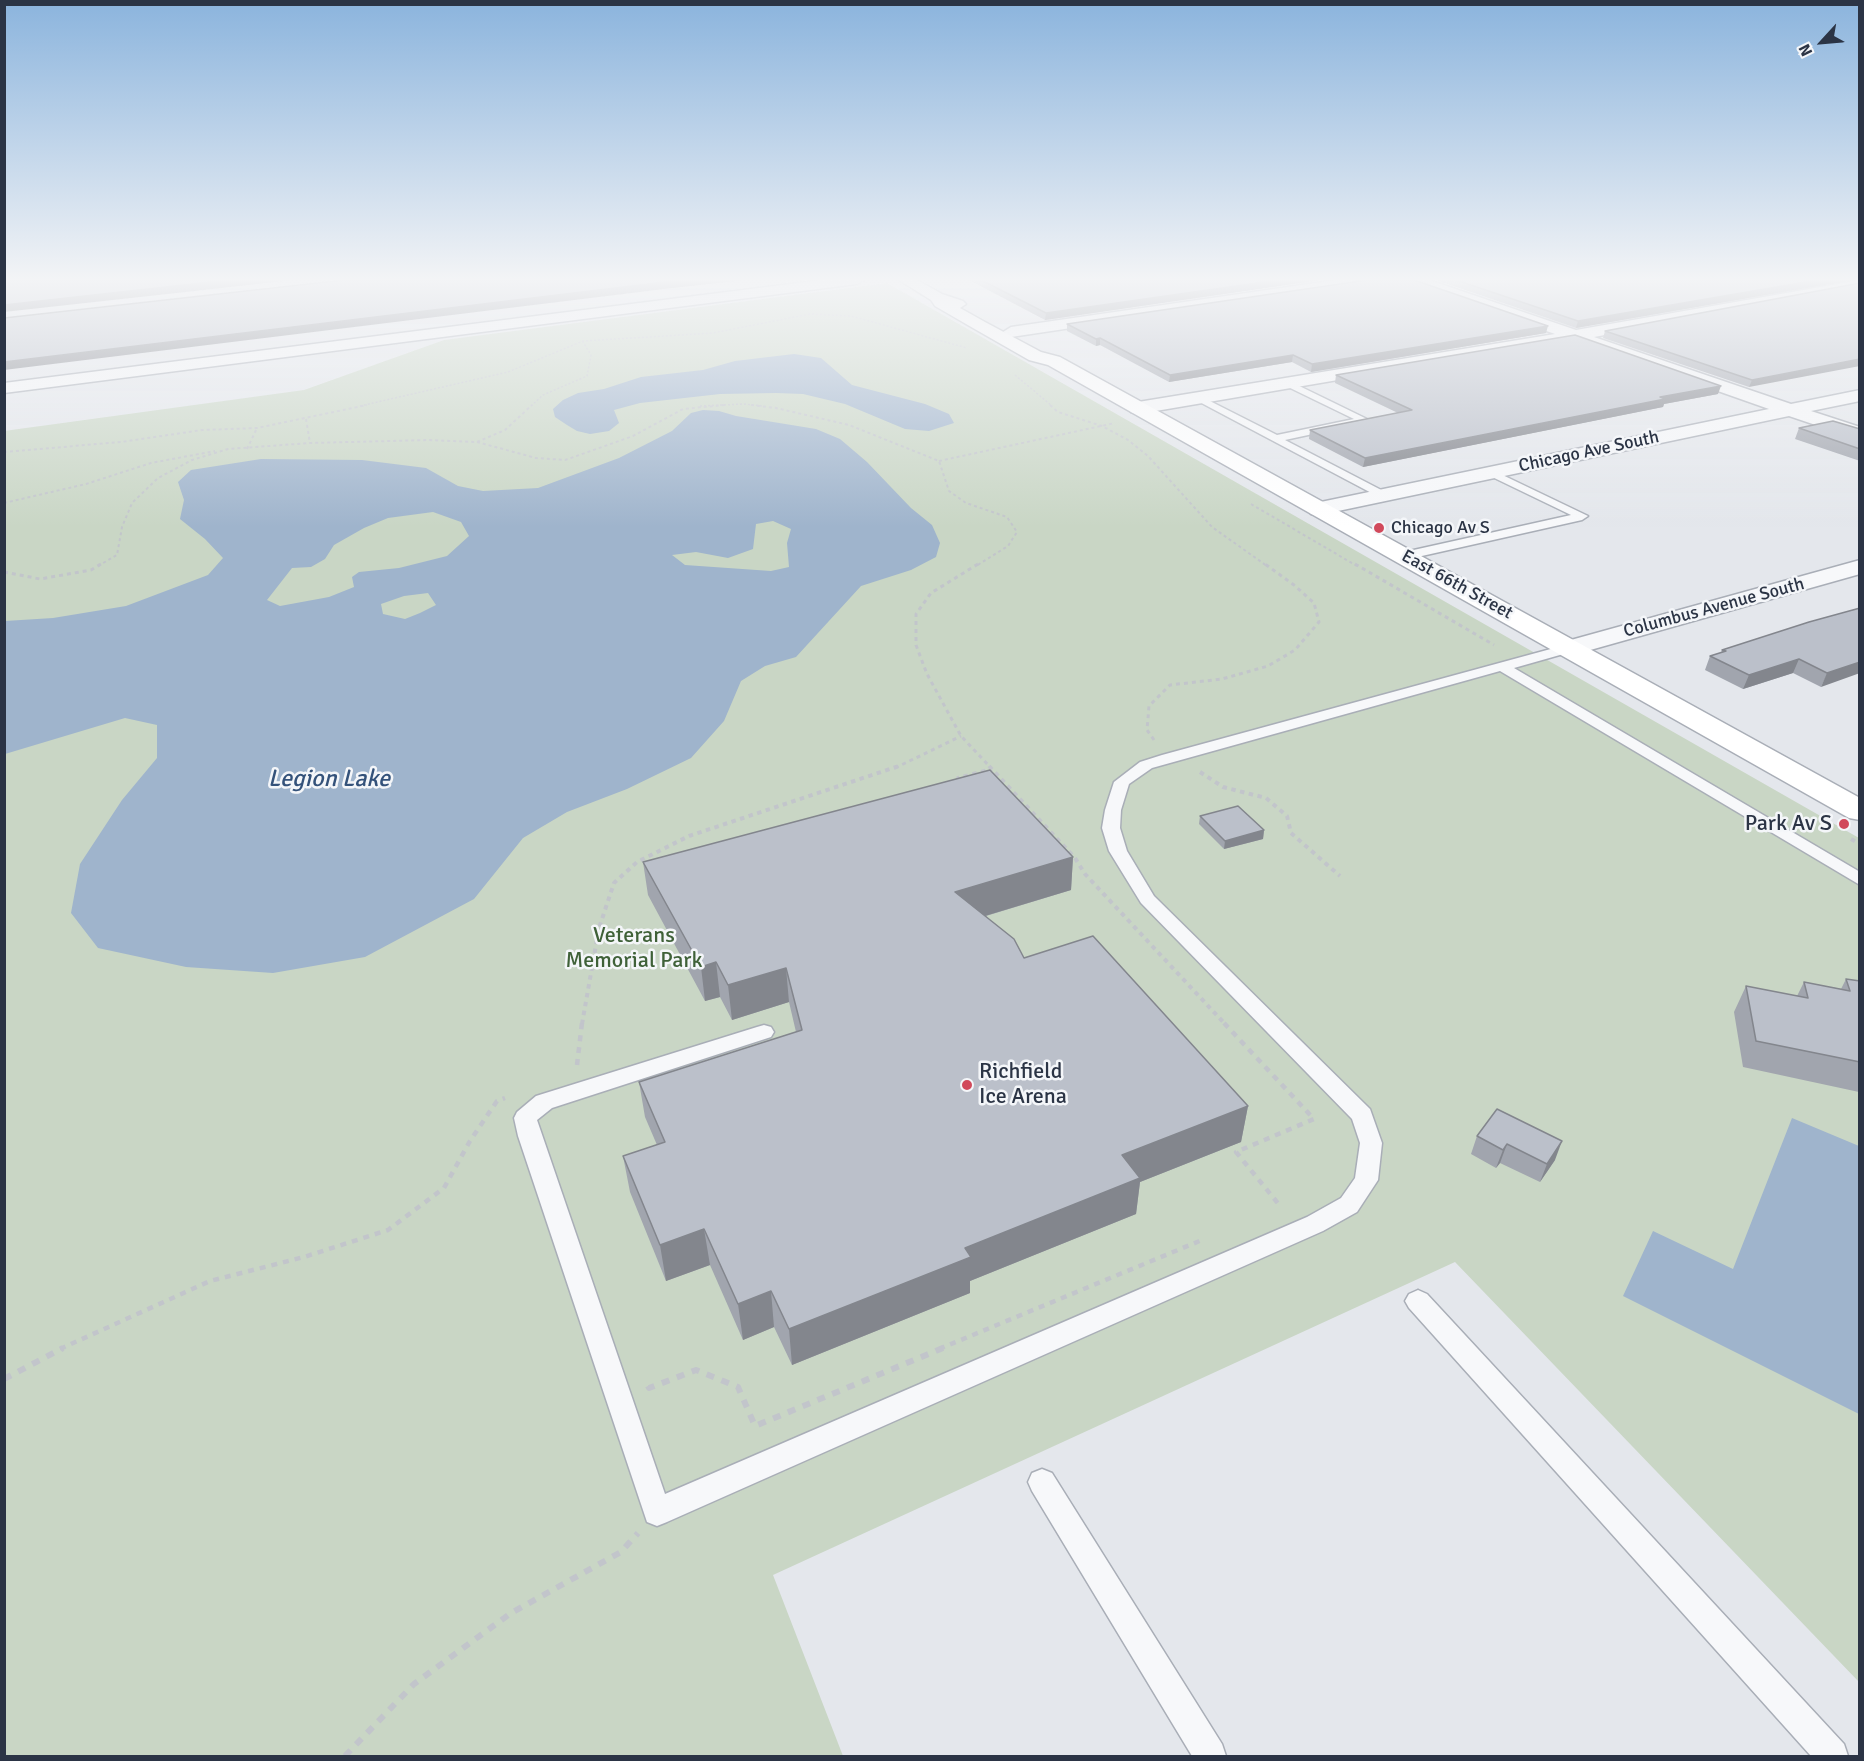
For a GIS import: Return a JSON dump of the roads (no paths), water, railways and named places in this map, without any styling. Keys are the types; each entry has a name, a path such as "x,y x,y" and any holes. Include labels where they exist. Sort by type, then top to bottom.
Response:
{"main road":[{"name":"East 66th Street","path":"1056,362 1860,811"}],"street":[{"path":"4,388 207,362"},
{"path":"1138,408 1412,362"},
{"path":"1653,362 1860,434"},
{"name":"Chicago Ave South","path":"1318,509 1860,395"},
{"name":"Columbus Avenue South","path":"1569,648 1860,567"}],"lane":[{"path":"1275,439 1364,420 1287,383"},
{"path":"1197,398 1383,495"},
{"path":"1404,556 1582,516 1490,472"},
{"path":"764,1032 544,1102 525,1118 529,1136 657,1512 1315,1224 1349,1205 1366,1180 1371,1143 1362,1115 1148,899 1118,851 1111,828 1113,810 1122,782 1146,765 1569,648"},
{"path":"1503,667 1860,880"},
{"path":"1418,1301 1832,1756"},
{"path":"1042,1482 1210,1756"}],"water":[{"path":"731,362 826,362 852,385 925,404 949,414 954,423 929,431 905,429 845,404 803,394 776,393 720,394 640,403 614,410 619,423 609,431 590,434 577,431 555,417 553,409 563,400 578,393 604,389 641,377 703,370"},
{"name":"Legion Lake","path":"703,410 719,411 736,416 816,429 840,439 867,462 911,508 932,525 940,543 936,557 911,570 861,586 796,657 765,666 741,681 724,721 691,758 627,789 567,812 523,838 474,899 365,957 273,973 186,967 98,948 71,913 80,864 122,800 157,758 157,725 125,718 5,754 5,621 53,618 126,606 208,575 223,558 205,539 180,519 184,500 178,482 191,470 261,459 362,460 426,468 458,486 483,491 538,488 619,458 672,431 691,413","holes":["433,512 461,522 469,536 447,556 399,568 359,572 352,577 354,587 329,597 280,606 267,600 292,568 311,567 325,559 334,545 388,518","773,521 791,529 787,543 789,567 771,571 685,565 672,555 696,552 728,558 753,549 756,524","428,593 436,605 405,619 383,614 381,604 404,596"]},
{"path":"1792,1118 1859,1146 1859,1414 1623,1296 1653,1231 1733,1269"}],"place":[{"name":"Chicago Av S","path":"1379,528"},
{"name":"Park Av S","path":"1844,824"},
{"name":"Richfield Ice Arena","path":"967,1085"}],"park label":[{"name":"Veterans Memorial Park","path":"634,948"}]}
